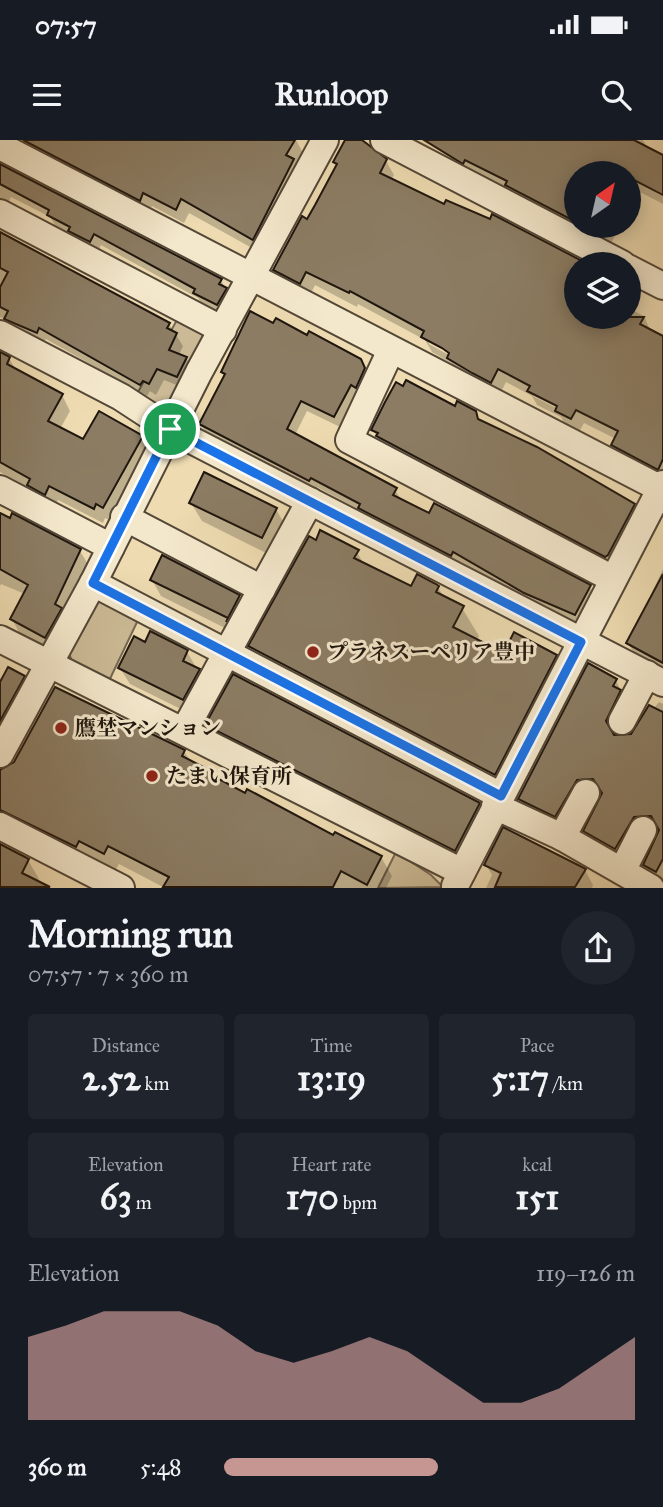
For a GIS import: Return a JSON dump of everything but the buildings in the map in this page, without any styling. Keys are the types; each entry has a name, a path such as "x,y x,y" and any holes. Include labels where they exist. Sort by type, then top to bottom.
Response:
{"street":[{"path":"0,754 93,583 170,429 325,140"},
{"path":"384,140 599,252"},
{"path":"0,145 251,278 662,487 458,880 184,731 0,639"},
{"path":"0,213 223,330"},
{"path":"641,275 663,286"},
{"path":"0,334 121,397 170,429 655,679 622,721"},
{"path":"391,350 349,440 613,579"},
{"path":"0,489 111,547"},
{"path":"184,731 310,501"},
{"path":"124,517 262,589"},
{"path":"93,583 227,653 651,887"},
{"path":"562,837 586,793"},
{"path":"0,826 121,887"},
{"path":"622,871 643,830"}],"shaded area":[{"path":"179,316 205,330 208,339 174,402 162,406 137,394"},
{"path":"102,600 139,618 107,685 74,667 69,653 96,603"},
{"path":"396,852 431,875 443,887 378,888"}],"place":[{"name":"プラネスーペリア豊中","path":"313,652"},
{"name":"鷹埜マンション","path":"61,728"},
{"name":"たまい保育所","path":"152,776"}],"route":[{"path":"170,429 581,642 501,796 93,583 170,429"}]}
